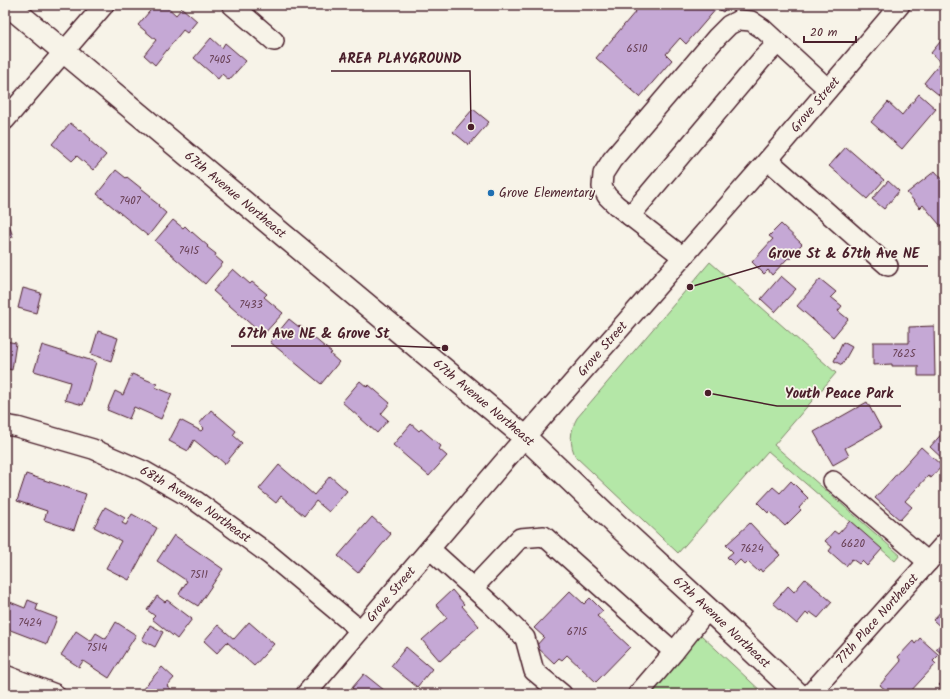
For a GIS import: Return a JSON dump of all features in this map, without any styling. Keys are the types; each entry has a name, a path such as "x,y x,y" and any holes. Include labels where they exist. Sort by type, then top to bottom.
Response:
{"main road":[{"name":"67th Avenue Northeast","path":"8,5 525,437 798,694"}],"street":[{"path":"5,120 104,5"},
{"path":"232,5 274,40"},
{"name":"Grove Street","path":"306,694 525,437 768,160 898,6"},
{"path":"682,257 616,205 602,187 603,174 612,160 717,37 729,25 739,20 751,21 778,42 828,89"},
{"path":"630,216 778,42"},
{"path":"768,160 888,266"},
{"name":"68th Avenue Northeast","path":"5,425 17,427 93,449 144,471 196,501 270,555 360,630"},
{"path":"833,481 928,562"},
{"path":"472,588 520,538 544,536 674,652"},
{"name":"77th Place Northeast","path":"810,694 945,543"},
{"path":"430,549 494,607 525,638 534,671 562,694"},
{"path":"638,694 708,609"},
{"path":"5,675 55,694"}],"green space":[{"path":"710,262 836,373 774,445 900,555 895,561 768,451 678,553 576,457 572,448 571,438 573,427 577,418"},
{"path":"701,635 764,694 649,694"}],"building":[{"path":"155,5 165,5 176,15 182,8 197,21 187,33 183,30 155,65 144,55 156,40 138,25"},
{"path":"641,5 729,5 723,12 717,8 686,44 680,38 666,54 672,60 640,97 596,58"},
{"path":"945,36 944,99 924,83 941,62 931,53"},
{"path":"211,38 222,48 225,43 246,61 229,80 222,74 218,79 194,58"},
{"path":"919,94 936,109 902,149 871,122 888,102 902,115"},
{"path":"473,109 489,122 469,145 453,132"},
{"path":"70,123 79,130 80,129 91,139 89,140 106,155 93,170 77,156 72,161 52,144"},
{"path":"846,147 884,180 867,199 829,166"},
{"path":"116,170 151,196 150,198 166,213 148,236 97,194"},
{"path":"935,171 945,182 945,231 923,205 920,208 907,193"},
{"path":"888,181 899,191 884,209 872,199"},
{"path":"5,212 13,237 5,239"},
{"path":"173,220 183,228 185,226 192,232 216,254 215,256 223,263 205,284 155,241"},
{"path":"781,224 802,244 793,253 794,254 790,259 788,258 772,275 768,270 764,274 752,262 773,239 769,236"},
{"path":"233,269 250,284 252,282 267,294 264,297 283,313 263,335 213,291"},
{"path":"781,276 796,289 775,312 761,299"},
{"path":"820,279 836,292 831,297 842,306 838,311 848,319 833,337 797,306"},
{"path":"23,288 41,293 36,313 18,308"},
{"path":"289,319 299,327 300,326 332,353 330,354 339,362 321,384 270,342"},
{"path":"934,326 935,376 918,376 918,366 892,366 892,364 873,365 873,342 909,343 909,327"},
{"path":"98,331 118,338 111,361 91,354"},
{"path":"5,341 16,343 12,370 5,368"},
{"path":"843,342 852,347 842,365 834,361"},
{"path":"42,345 96,362 83,405 65,400 70,382 34,371"},
{"path":"132,374 157,384 155,387 172,394 161,419 134,407 129,419 107,410 115,391 123,395"},
{"path":"360,381 367,387 369,385 390,403 381,414 388,420 377,433 342,402"},
{"path":"867,402 881,428 845,448 849,456 833,465 814,432"},
{"path":"211,410 236,431 233,435 242,443 225,464 194,440 188,451 169,441 180,420 201,431 204,428 199,424"},
{"path":"411,424 419,431 421,429 441,446 439,449 447,456 429,476 393,445"},
{"path":"945,430 945,461 930,447"},
{"path":"921,447 942,466 931,478 928,476 905,501 912,507 900,520 875,498"},
{"path":"279,465 314,495 330,476 347,491 329,512 316,501 304,516 281,496 276,503 259,489"},
{"path":"26,474 86,494 74,530 44,520 47,511 17,501"},
{"path":"791,481 808,498 799,508 801,510 785,526 758,503 773,487 780,493"},
{"path":"105,507 125,518 122,523 126,525 132,514 157,528 129,580 106,568 121,541 94,527"},
{"path":"372,517 391,534 358,573 338,556"},
{"path":"850,521 882,549 867,566 862,561 859,564 852,559 846,566 829,551 832,547 825,541 834,531 838,534"},
{"path":"750,523 780,555 762,572 760,569 758,571 748,562 745,565 740,560 735,565 727,557 733,552 726,545"},
{"path":"174,535 223,569 198,606 179,594 187,581 157,561"},
{"path":"805,579 832,602 818,618 810,612 808,615 806,613 797,624 773,603 788,586 794,592"},
{"path":"452,590 464,604 462,606 479,626 440,661 422,640 447,618 436,605"},
{"path":"570,591 584,604 590,598 603,611 597,616 630,647 596,682 567,655 562,660 559,658 554,663 536,646 544,637 534,628"},
{"path":"157,596 165,602 167,600 192,619 177,639 152,619 155,616 147,610"},
{"path":"5,600 25,608 28,600 38,604 36,610 57,618 47,644 5,628"},
{"path":"945,607 945,631 933,620"},
{"path":"116,622 136,635 109,678 83,661 79,667 61,655 76,631 91,641 96,633 106,639"},
{"path":"249,622 274,644 254,666 227,642 217,653 204,641 218,625 234,639"},
{"path":"150,625 163,632 155,647 142,640"},
{"path":"920,638 939,655 933,661 936,664 908,694 890,694 880,685 901,661 898,657 913,641 915,644"},
{"path":"945,639 945,656 936,649"},
{"path":"406,647 432,669 417,687 391,666"},
{"path":"162,667 174,678 167,686 177,694 144,694 141,691"},
{"path":"364,674 389,694 359,694 352,688"},
{"path":"945,679 945,690 939,685"}],"place":[{"name":"AREA PLAYGROUND","path":"471,127"},
{"name":"Grove Elementary","path":"491,193"},
{"name":"Grove St & 67th Ave NE","path":"690,287"},
{"name":"67th Ave NE & Grove St","path":"445,348"},
{"name":"Youth Peace Park","path":"708,393"}]}
